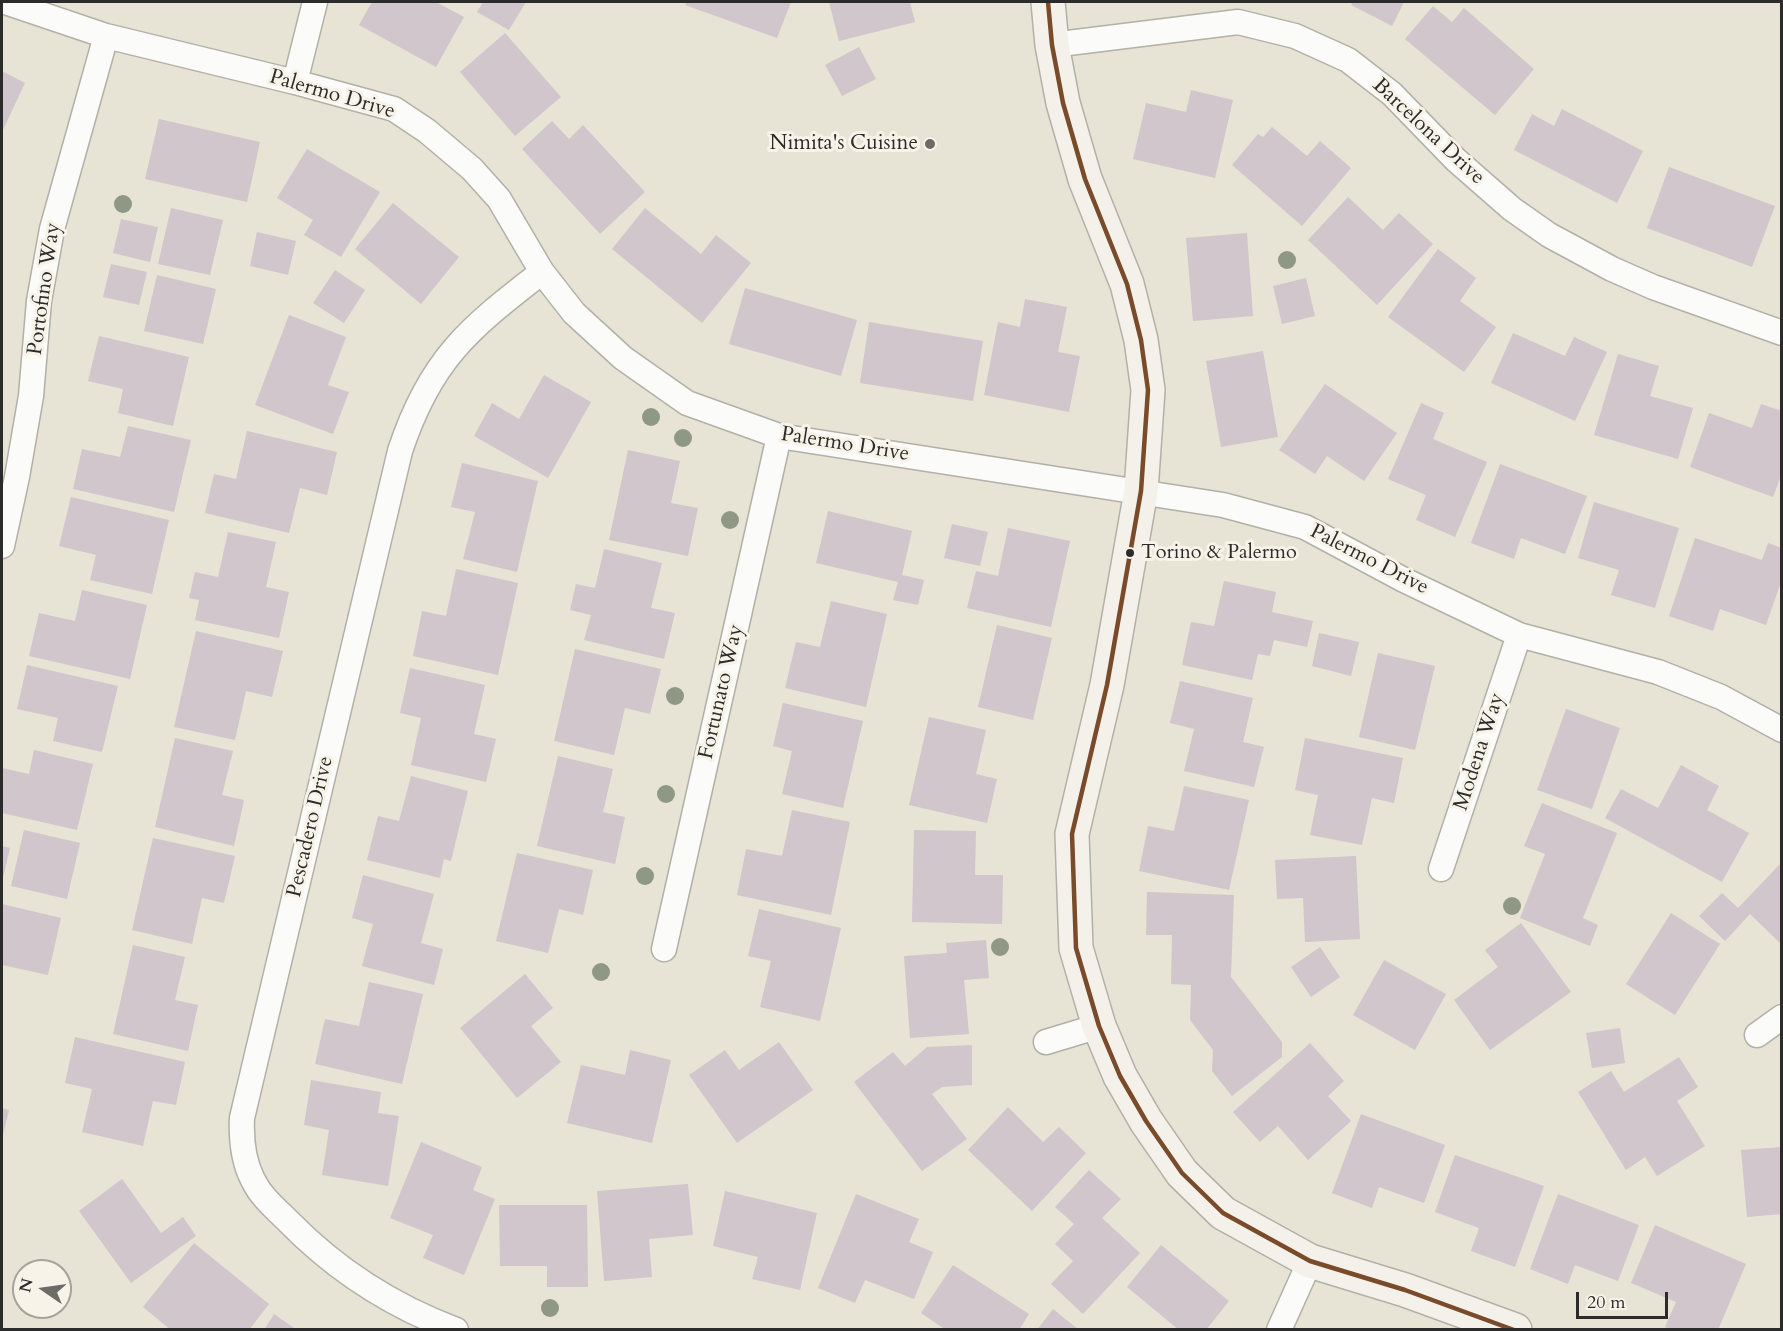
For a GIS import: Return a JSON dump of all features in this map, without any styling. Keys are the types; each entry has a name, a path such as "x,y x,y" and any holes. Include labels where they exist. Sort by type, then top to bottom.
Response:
{"street":[{"name":"Palermo Drive","path":"4,2 106,36 295,82 393,109 427,131 472,169 499,199 542,272 574,313 623,358 687,403 779,436 1223,505 1305,526 1404,580 1519,635 1658,672 1721,697 1782,730"},
{"path":"295,82 315,2"},
{"path":"1048,2 1052,45 1063,103 1085,179 1127,284 1141,340 1148,390 1141,491 1107,685 1072,834 1076,948 1099,1026 1120,1076 1141,1112 1182,1173 1223,1213 1310,1261 1405,1290 1515,1329"},
{"name":"Barcelona Drive","path":"1052,45 1238,22 1295,36 1348,60 1392,94 1456,160 1512,209 1550,235 1612,269 1653,287 1782,333"},
{"name":"Portofino Way","path":"2,546 9,475 31,396 39,301 52,229 106,36"},
{"name":"Pescadero Drive","path":"456,1329 415,1314 364,1286 310,1244 262,1195 253,1181 243,1150 242,1118 400,451 411,418 426,385 446,356 483,318 542,272"},
{"name":"Fortunato Way","path":"664,949 779,436"},
{"name":"Modena Way","path":"1441,868 1519,635"},
{"path":"1757,1035 1782,1017"},
{"path":"1046,1042 1099,1026"},
{"path":"1278,1329 1310,1261"}],"building":[{"path":"372,2 436,2 464,17 436,67 359,25"},
{"path":"483,2 526,2 509,30 477,12"},
{"path":"687,2 791,2 777,38 685,5"},
{"path":"829,2 910,2 915,22 839,41"},
{"path":"1353,2 1404,2 1392,26 1351,5"},
{"path":"1433,6 1452,22 1464,8 1534,69 1495,115 1405,39"},
{"path":"505,33 561,97 515,136 460,72"},
{"path":"859,47 876,79 842,96 825,65"},
{"path":"2,71 25,83 2,132"},
{"path":"1191,90 1233,100 1215,178 1133,159 1146,103 1186,112"},
{"path":"1562,109 1643,151 1617,203 1514,150 1532,114 1554,126"},
{"path":"159,119 260,142 247,202 145,179"},
{"path":"552,121 569,139 583,125 645,192 600,234 522,149"},
{"path":"1272,127 1307,156 1320,141 1351,168 1302,226 1232,165 1258,134 1263,137"},
{"path":"307,149 380,192 341,257 304,235 313,220 277,198"},
{"path":"1669,167 1775,206 1752,267 1647,228"},
{"path":"1348,197 1383,230 1399,213 1433,244 1377,305 1308,240"},
{"path":"393,203 459,257 421,304 355,249"},
{"path":"171,208 223,220 210,275 158,264"},
{"path":"645,208 701,254 716,235 751,263 702,323 612,249"},
{"path":"121,219 158,227 150,262 113,253"},
{"path":"257,232 296,241 288,275 250,266"},
{"path":"1247,233 1253,316 1193,321 1186,238"},
{"path":"1438,249 1476,278 1460,301 1496,327 1464,372 1388,317"},
{"path":"111,264 147,272 139,305 103,297"},
{"path":"335,270 365,290 344,323 313,303"},
{"path":"157,275 216,289 203,344 144,331"},
{"path":"1306,278 1315,316 1282,324 1273,286"},
{"path":"745,288 857,320 841,376 729,344"},
{"path":"1025,299 1067,307 1058,352 1080,356 1069,412 984,395 998,322 1020,327"},
{"path":"289,315 346,337 328,385 349,392 333,434 255,405"},
{"path":"869,322 983,341 973,401 860,383"},
{"path":"1513,333 1565,356 1574,337 1607,352 1575,421 1491,383"},
{"path":"99,336 189,357 173,426 118,413 123,389 88,381"},
{"path":"1263,351 1278,437 1221,447 1206,361"},
{"path":"1618,354 1659,366 1650,396 1693,408 1678,459 1594,435"},
{"path":"544,375 591,402 548,478 474,436 492,403 519,419"},
{"path":"1325,384 1397,433 1364,481 1327,456 1315,474 1279,450"},
{"path":"1421,403 1444,413 1433,439 1487,462 1455,537 1416,520 1426,495 1388,479"},
{"path":"1761,404 1782,411 1782,473 1773,497 1690,467 1709,413 1752,428"},
{"path":"128,426 191,440 174,512 73,489 82,449 120,457"},
{"path":"247,431 337,452 327,495 300,488 289,533 205,513 214,474 236,479"},
{"path":"628,450 680,461 671,503 698,508 688,556 609,540"},
{"path":"462,463 538,481 517,572 463,559 475,512 451,507"},
{"path":"1500,464 1587,496 1565,554 1521,538 1514,559 1471,543"},
{"path":"71,497 169,520 152,594 90,580 96,555 59,546"},
{"path":"1594,502 1679,528 1655,608 1611,595 1619,570 1578,558"},
{"path":"828,511 912,531 902,575 924,580 918,605 893,600 898,582 816,563"},
{"path":"952,524 988,532 980,566 944,558"},
{"path":"1008,528 1070,541 1051,627 967,608 976,571 998,576"},
{"path":"228,532 276,542 266,587 289,592 279,638 195,620 199,600 189,598 195,572 218,577"},
{"path":"1695,538 1762,560 1768,543 1782,548 1782,579 1766,625 1720,609 1713,631 1669,616"},
{"path":"604,549 662,563 651,608 675,613 664,659 584,640 591,615 570,610 576,584 595,588"},
{"path":"456,569 518,583 498,675 413,656 422,611 446,616"},
{"path":"1224,581 1276,592 1272,612 1313,621 1307,647 1274,640 1270,656 1258,654 1252,680 1182,665 1191,622 1214,626"},
{"path":"82,590 147,605 130,679 29,656 39,613 75,621"},
{"path":"831,601 887,614 866,707 785,688 796,642 820,647"},
{"path":"997,625 1052,638 1033,720 978,707"},
{"path":"196,631 283,651 272,697 246,691 235,740 174,727"},
{"path":"1319,633 1359,642 1351,676 1312,666"},
{"path":"575,649 661,669 650,714 625,708 614,755 554,741"},
{"path":"1378,653 1435,666 1415,750 1359,737"},
{"path":"27,665 118,686 102,752 53,741 58,718 17,709"},
{"path":"410,668 485,685 474,734 496,739 486,782 411,765 421,718 400,713"},
{"path":"1180,681 1253,698 1243,742 1264,747 1254,787 1184,771 1194,729 1170,723"},
{"path":"783,703 863,721 843,808 782,794 792,751 773,746"},
{"path":"1566,709 1620,728 1592,809 1537,790"},
{"path":"929,717 986,730 976,774 997,779 987,823 909,805"},
{"path":"175,738 233,751 222,795 244,800 234,846 155,827"},
{"path":"1305,738 1403,758 1394,803 1372,798 1362,845 1310,835 1318,795 1295,790"},
{"path":"34,750 93,764 77,830 2,813 2,768 29,774"},
{"path":"558,756 613,769 603,812 625,817 615,864 537,846"},
{"path":"1681,765 1719,786 1707,810 1749,833 1722,882 1605,818 1621,789 1658,808"},
{"path":"411,776 468,791 451,861 444,859 440,878 367,860 378,816 399,821"},
{"path":"1184,786 1249,800 1229,890 1139,871 1148,826 1174,831"},
{"path":"1542,803 1617,833 1583,918 1598,925 1590,946 1520,918 1545,854 1524,846"},
{"path":"792,810 850,822 831,915 737,895 746,849 782,856"},
{"path":"24,830 80,843 67,899 11,886"},
{"path":"914,830 976,831 975,875 1003,875 1002,924 912,922"},
{"path":"153,838 235,856 224,903 202,898 192,944 132,930"},
{"path":"2,846 10,848 2,882"},
{"path":"517,853 593,870 583,915 559,909 548,953 496,941"},
{"path":"1356,856 1360,939 1305,942 1303,898 1277,899 1275,860"},
{"path":"1782,862 1780,943 1750,914 1725,941 1699,916 1722,893 1738,908"},
{"path":"363,875 434,894 421,943 443,949 434,985 362,966 373,924 352,918"},
{"path":"1147,892 1234,895 1231,977 1282,1042 1282,1057 1232,1096 1212,1071 1213,1050 1190,1020 1191,985 1171,984 1172,935 1146,935"},
{"path":"2,904 61,918 48,975 2,965"},
{"path":"759,909 841,928 820,1021 760,1007 771,961 748,956"},
{"path":"1671,913 1720,944 1675,1015 1626,984"},
{"path":"1521,923 1571,992 1490,1050 1454,1000 1498,967 1485,950"},
{"path":"986,940 989,978 964,980 969,1034 910,1038 904,956 947,953 946,943"},
{"path":"133,945 185,957 175,1000 198,1005 188,1051 113,1034"},
{"path":"1320,947 1340,977 1311,997 1291,967"},
{"path":"1384,960 1446,994 1415,1050 1353,1015"},
{"path":"525,974 553,1008 531,1026 561,1062 517,1098 460,1028"},
{"path":"369,982 423,994 402,1084 315,1064 325,1019 359,1026"},
{"path":"1620,1028 1625,1063 1592,1068 1586,1033"},
{"path":"75,1037 185,1062 176,1105 153,1101 143,1146 82,1132 92,1089 65,1083"},
{"path":"779,1042 813,1090 737,1143 689,1075 725,1050 739,1070"},
{"path":"1310,1043 1344,1081 1328,1096 1351,1121 1308,1160 1278,1126 1260,1142 1233,1112"},
{"path":"972,1045 972,1085 942,1087 932,1094 967,1139 922,1171 854,1082 893,1052 905,1066 927,1047"},
{"path":"630,1050 671,1060 652,1143 567,1123 581,1065 625,1075"},
{"path":"1679,1057 1698,1087 1677,1101 1705,1146 1657,1176 1645,1157 1626,1170 1578,1092 1611,1071 1624,1092"},
{"path":"311,1080 381,1092 378,1113 399,1116 388,1186 322,1175 329,1130 304,1125"},
{"path":"1008,1107 1043,1142 1059,1127 1086,1153 1032,1211 968,1150"},
{"path":"2,1108 9,1110 2,1139"},
{"path":"1361,1114 1445,1145 1424,1203 1379,1187 1372,1208 1332,1193"},
{"path":"421,1142 482,1167 473,1190 495,1199 464,1275 423,1258 433,1235 390,1218"},
{"path":"1782,1147 1782,1214 1747,1217 1741,1150"},
{"path":"1455,1155 1544,1186 1515,1267 1471,1251 1479,1228 1435,1212"},
{"path":"1089,1170 1121,1199 1102,1218 1140,1253 1083,1314 1051,1284 1073,1261 1055,1244 1074,1224 1055,1207"},
{"path":"122,1179 161,1233 183,1217 196,1236 131,1283 79,1211"},
{"path":"688,1184 693,1235 649,1239 652,1277 604,1281 597,1191"},
{"path":"725,1191 817,1213 800,1290 752,1279 758,1257 713,1246"},
{"path":"856,1194 919,1219 909,1242 933,1252 914,1299 865,1280 855,1303 818,1288"},
{"path":"1558,1194 1639,1225 1618,1281 1575,1265 1568,1284 1530,1269"},
{"path":"499,1205 587,1205 588,1287 547,1287 547,1266 500,1266"},
{"path":"1655,1225 1746,1264 1718,1330 1671,1330 1665,1327 1676,1302 1631,1283"},
{"path":"194,1243 269,1304 249,1330 171,1330 143,1307"},
{"path":"1161,1245 1229,1301 1206,1330 1179,1330 1127,1287"},
{"path":"953,1265 1029,1314 1019,1330 946,1330 921,1313"},
{"path":"1053,1309 1079,1330 1037,1330"},
{"path":"274,1314 297,1330 264,1330"}],"transit line":[{"path":"1048,2 1052,45 1063,103 1085,179 1127,284 1141,340 1148,390 1141,491 1107,685 1072,834 1076,948 1099,1026 1120,1076 1146,1121 1182,1173 1223,1213 1310,1261 1405,1290 1514,1330"}],"place":[{"name":"Nimita's Cuisine","path":"930,144"},
{"name":"Torino & Palermo","path":"1130,553"}]}
